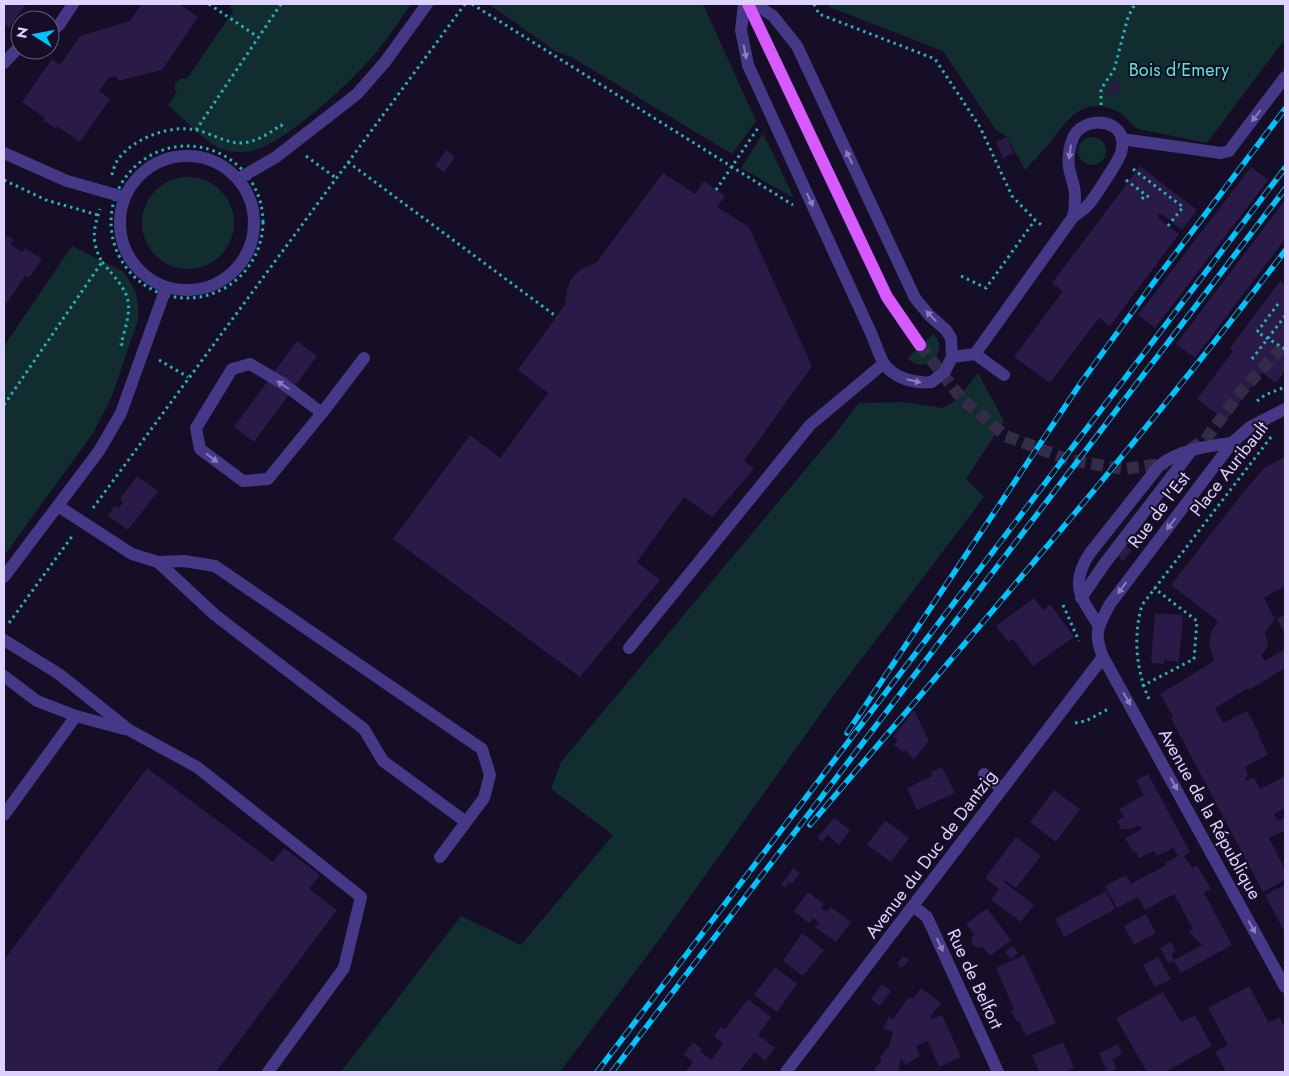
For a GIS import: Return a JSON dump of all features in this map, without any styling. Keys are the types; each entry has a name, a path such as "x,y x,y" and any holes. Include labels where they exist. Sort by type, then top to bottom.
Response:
{"main road":[{"path":"748,4 887,297 920,345"}],"street":[{"path":"60,24 73,4"},
{"path":"242,177 295,143 357,94 385,62 426,4"},
{"path":"744,4 741,30 748,65 872,332 883,364 897,376 924,383 932,382 945,371 952,357 951,338 946,330 929,315 916,298 797,46 772,16 755,4"},
{"path":"1122,139 1221,153 1229,151 1285,77"},
{"path":"975,354 1073,217 1088,206 1121,154 1122,139 1119,132 1110,126 1093,122 1084,125 1073,137 1069,158 1069,171 1074,186 1076,202 1073,217"},
{"path":"4,153 67,181 120,196"},
{"path":"176,155 199,156 221,164 242,177 253,210 254,227 251,244 232,273 218,283 201,289 165,291 146,277 131,261 121,241 119,219 120,196 136,177 154,163 176,155"},
{"path":"4,578 99,450 121,413 165,291"},
{"path":"952,357 975,354 1004,374"},
{"path":"322,413 282,383 250,364 232,370 196,428 200,448 243,481 268,479 322,413 364,358"},
{"path":"628,648 810,425 883,364"},
{"name":"Rue de l'Est","path":"1099,626 1122,588 1232,443 1250,427 1285,409"},
{"path":"1103,657 1097,643 1099,626 1080,598 1078,585 1081,569 1090,553 1159,466 1167,460 1191,451 1232,443"},
{"path":"1080,598 1191,451"},
{"path":"58,506 132,554 158,562 184,560 215,566 482,750 490,775 484,798 440,857"},
{"path":"158,562 215,615 364,729 383,761 466,822"},
{"path":"4,640 59,674 129,730 197,767 361,897 344,968 268,1072"},
{"name":"Avenue de la République","path":"1103,657 1285,987"},
{"name":"Avenue du Duc de Dantzig","path":"786,1072 1103,657"},
{"path":"4,676 37,701 76,716 129,730"},
{"path":"4,815 76,716"},
{"path":"984,774 1002,789"},
{"name":"Rue de Belfort","path":"913,906 927,917 998,1072"}],"path":[{"path":"209,4 258,38"},
{"path":"112,173 118,160 125,152 148,137 176,129 196,130 281,4"},
{"path":"4,629 188,377 465,4"},
{"path":"472,4 790,204 820,220"},
{"path":"814,4 819,14 935,59 980,128 1012,196 1035,220 1059,237"},
{"path":"1100,123 1101,89 1114,70 1128,17 1135,4"},
{"path":"716,190 769,112"},
{"path":"175,146 198,146 221,153 233,161 242,177 257,193 263,207 265,226 262,244 247,270 233,283 216,294 199,300 181,299 165,291 156,292 139,282 129,272 120,259 113,242 110,227 111,207 120,196 127,174 142,160 175,146"},
{"path":"348,162 557,317"},
{"path":"1131,168 1183,207 1168,226"},
{"path":"4,180 46,200 98,215 94,230 97,252 102,262 124,288 129,302 128,317 121,344 129,348"},
{"path":"1128,181 1150,198"},
{"path":"1142,200 1145,195"},
{"path":"961,276 986,288 1035,220"},
{"path":"4,405 102,262"},
{"path":"1278,304 1257,332 1267,340 1285,349"},
{"path":"1252,359 1285,316"},
{"path":"157,359 188,377"},
{"name":"Place Auribault","path":"1152,705 1144,685 1136,655 1138,625 1142,605 1275,432"},
{"path":"1052,724 1070,724 1086,721 1144,685 1194,659 1197,621 1154,588"}],"green space":[{"path":"232,4 411,4 373,56 316,111 281,137 265,146 251,151 239,152 216,147 168,105 177,92 175,90 175,83 180,79 187,79 233,11 230,7"},
{"path":"489,4 703,4 756,121 732,154 573,58 555,51"},
{"name":"Bois d'Emery","path":"828,4 1285,4 1285,39 1207,143 1139,129 1115,110 1103,106 1093,106 1076,113 1069,119 1025,170 1007,137 996,130 943,51 829,7"},
{"path":"763,133 794,198 741,168"},
{"path":"1092,137 1102,141 1106,151 1102,161 1092,165 1082,161 1078,151 1082,141"},
{"path":"188,177 206,181 220,191 230,205 234,223 230,241 220,255 206,265 188,269 170,265 156,255 146,241 142,223 146,205 156,191 170,181"},
{"path":"72,246 124,272 136,293 138,320 112,396 93,433 4,556 4,346"},
{"path":"933,334 938,341 939,348 937,354 928,363 921,365 914,363 908,358"},
{"path":"978,373 1004,421 966,479 984,497 829,702 667,929 560,1072 341,1072 461,916 521,945 613,835 551,789 561,762 859,403 901,402 943,408 957,400"}],"building":[{"path":"4,4 26,4 22,10 10,10 9,28 4,24"},
{"path":"142,4 179,4 198,17 162,70 118,81 116,76 108,78 99,91 110,99 80,142 57,126 56,129 43,120 45,118 22,102 51,60 60,65 80,36 130,21"},
{"path":"1112,81 1120,83 1117,95 1109,93"},
{"path":"1007,137 1014,153 1003,158 996,142"},
{"path":"446,150 455,157 444,172 435,166"},
{"path":"1140,166 1197,210 1182,230 1160,213 1157,217 1179,234 1110,326 1099,318 1050,383 1014,357 1063,291 1052,283"},
{"path":"1251,167 1268,180 1155,328 1138,315"},
{"path":"663,173 695,194 704,181 725,196 717,207 749,227 812,366 744,461 754,469 712,517 684,497 637,562 660,580 580,677 393,539 470,435 500,458 548,393 518,370 565,305 567,289 571,279 581,269 597,262"},
{"path":"1285,200 1285,239 1195,358 1176,344"},
{"path":"7,235 14,240 10,244 22,252 25,248 42,259 29,278 25,276 4,307 4,241"},
{"path":"1280,281 1285,285 1285,371 1276,383 1262,373 1226,421 1197,399 1233,351 1230,348"},
{"path":"297,341 317,356 254,442 234,427"},
{"path":"1285,457 1285,586 1264,598 1275,619 1265,632 1268,646 1261,656 1265,661 1285,649 1285,668 1215,708 1223,723 1247,711 1259,733 1268,755 1245,767 1248,775 1245,778 1246,781 1254,777 1260,789 1285,776 1285,808 1274,814 1278,821 1285,817 1285,830 1269,838 1285,870 1285,880 1263,892 1160,694 1214,661 1209,643 1212,630 1218,621 1171,585 1264,468"},
{"path":"137,476 158,491 128,530 108,516 114,506 119,508 123,502 120,499"},
{"path":"1161,503 1166,507 1158,518 1153,513"},
{"path":"1126,546 1132,550 1123,561 1118,556"},
{"path":"1034,598 1043,610 1050,604 1074,637 1033,666 1013,639 1008,642 996,626"},
{"path":"1155,613 1183,615 1179,662 1164,660 1164,664 1152,663"},
{"path":"1285,615 1285,634 1277,619"},
{"path":"914,710 929,741 914,759 905,750 903,752 894,745 898,740 893,737"},
{"path":"942,767 955,793 917,810 907,788 932,776 930,773"},
{"path":"147,768 273,862 284,848 320,875 309,889 337,910 216,1072 4,1072 4,960"},
{"path":"1148,774 1190,852 1184,856 1192,868 1197,865 1211,889 1204,893 1232,945 1181,973 1174,961 1169,964 1160,948 1171,942 1176,951 1171,954 1174,960 1202,945 1189,932 1193,929 1174,894 1145,910 1138,897 1117,908 1105,886 1126,875 1131,884 1166,865 1165,863 1178,856 1173,848 1157,856 1154,851 1139,858 1125,838 1142,829 1139,825 1130,829 1121,829 1117,821 1124,817 1119,809 1144,795 1136,780"},
{"path":"1054,790 1080,809 1056,842 1030,822"},
{"path":"834,818 850,830 839,845 827,835 822,842 817,838"},
{"path":"885,820 909,838 891,862 867,845"},
{"path":"1016,837 1041,856 1016,888 1005,880 1004,882 1034,905 1021,922 991,900 999,889 985,878"},
{"path":"793,868 800,873 792,884 789,882 785,888 781,885"},
{"path":"1285,885 1285,933 1265,895"},
{"path":"1106,891 1115,909 1064,937 1055,919"},
{"path":"808,892 824,904 821,908 827,912 831,907 851,922 836,942 815,927 819,923 813,918 809,923 794,911"},
{"path":"987,908 1011,940 990,956 983,947 978,948 973,945 971,941 974,934 966,924"},
{"path":"1146,914 1156,933 1134,945 1124,926"},
{"path":"802,933 824,950 803,976 783,961"},
{"path":"1013,946 1018,953 1011,959 1005,952"},
{"path":"1024,955 1056,1023 1026,1036 1011,1010 1014,1009 996,968"},
{"path":"903,956 909,960 902,968 897,964"},
{"path":"1158,957 1171,979 1155,987 1143,965"},
{"path":"775,967 797,984 777,1012 754,995"},
{"path":"882,984 891,991 880,1006 871,999"},
{"path":"1249,986 1269,1023 1279,1017 1285,1028 1285,1072 1226,1072 1215,1052 1228,1045 1208,1008"},
{"path":"921,988 941,1003 930,1017 932,1019 942,1015 961,1057 939,1067 928,1041 916,1046 920,1056 905,1065 901,1058 898,1072 878,1072 874,1069 888,1049 893,1032 883,1029 889,1017 893,1019 909,997 913,999"},
{"path":"1163,992 1181,1022 1195,1015 1212,1046 1165,1072 1147,1072 1116,1018"},
{"path":"748,999 771,1017 758,1035 775,1048 765,1061 755,1052 739,1072 685,1072 693,1062 683,1054 693,1042 711,1060 723,1044 716,1038 715,1034 721,1027 725,1029"},
{"path":"1063,1042 1074,1068 1065,1072 1039,1072 1032,1055"},
{"path":"1118,1044 1122,1054 1112,1059 1117,1069 1107,1072 1099,1053"}],"tunnel":[{"path":"1190,449 1205,440 1240,393 1285,344"},
{"path":"920,345 961,398 1006,436 1069,460 1124,469 1167,463"}],"railway":[{"path":"847,733 1080,384 1154,282 1285,109"},
{"path":"597,1072 1285,168"},
{"path":"612,1072 1285,189"},
{"path":"810,825 1111,470 1285,251"}]}
